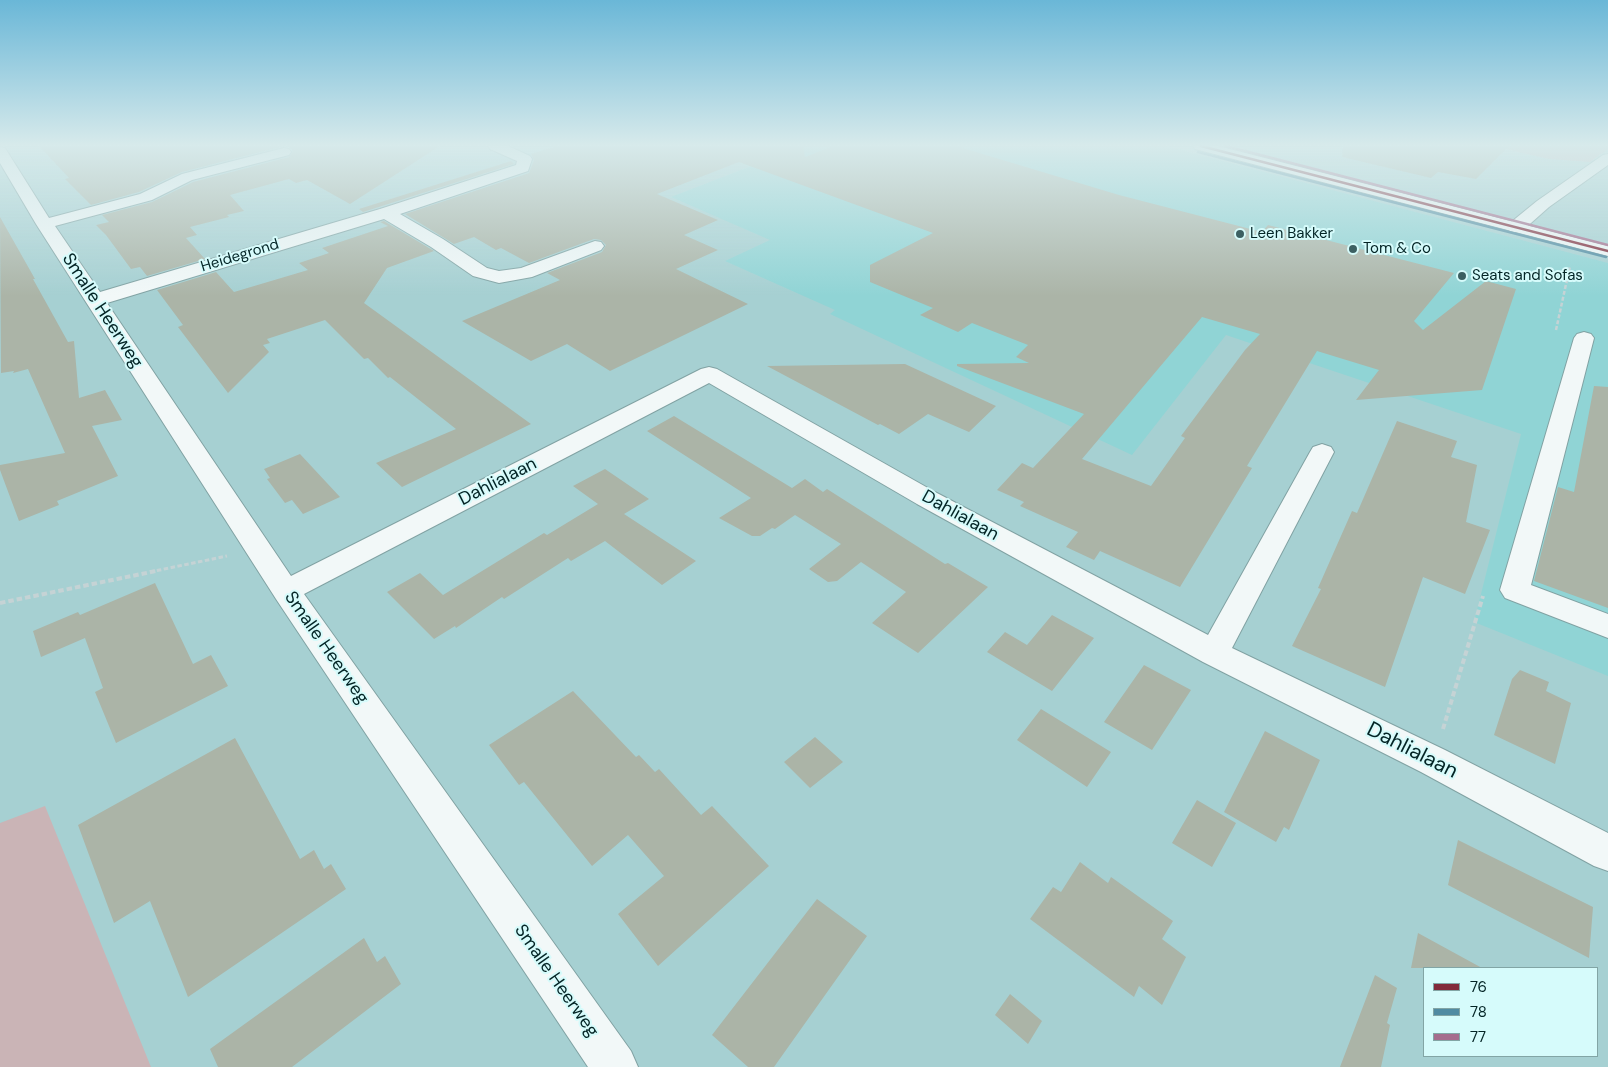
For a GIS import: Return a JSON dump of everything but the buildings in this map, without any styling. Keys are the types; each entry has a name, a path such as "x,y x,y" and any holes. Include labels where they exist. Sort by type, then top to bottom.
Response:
{"street":[{"name":"Smalle Heerweg","path":"28,196 286,591 615,1067"},
{"path":"45,224 148,196"},
{"name":"Heidegrond","path":"95,300 438,196"},
{"path":"1404,196 1520,224 1608,242"},
{"path":"1415,196 1520,224 1608,251"},
{"path":"1520,224 1555,196"},
{"path":"386,213 438,243 480,272 499,277 525,273 595,246"},
{"path":"480,272 484,283 495,296"},
{"path":"1584,338 1515,590 1608,626"},
{"name":"Dahlialaan","path":"286,591 711,363 926,498 1214,654 1433,761 1608,853"},
{"path":"1214,654 1322,452"}],"path":[{"path":"0,603 260,549"}],"shaded area":[{"path":"1354,196 1608,263 1608,676 1474,622 1521,434 1226,335 1132,455 830,314 835,310 725,261 770,240 671,197"},
{"path":"45,806 151,1067 0,1067 0,823"}],"transit line":[{"name":"78","path":"1368,196 1606,257"},
{"name":"76","path":"1394,196 1608,251"},
{"name":"77","path":"1418,196 1608,245"}],"place":[{"name":"Leen Bakker","path":"1240,234"},
{"name":"Tom & Co","path":"1353,249"},
{"name":"Seats and Sofas","path":"1462,276"}]}
